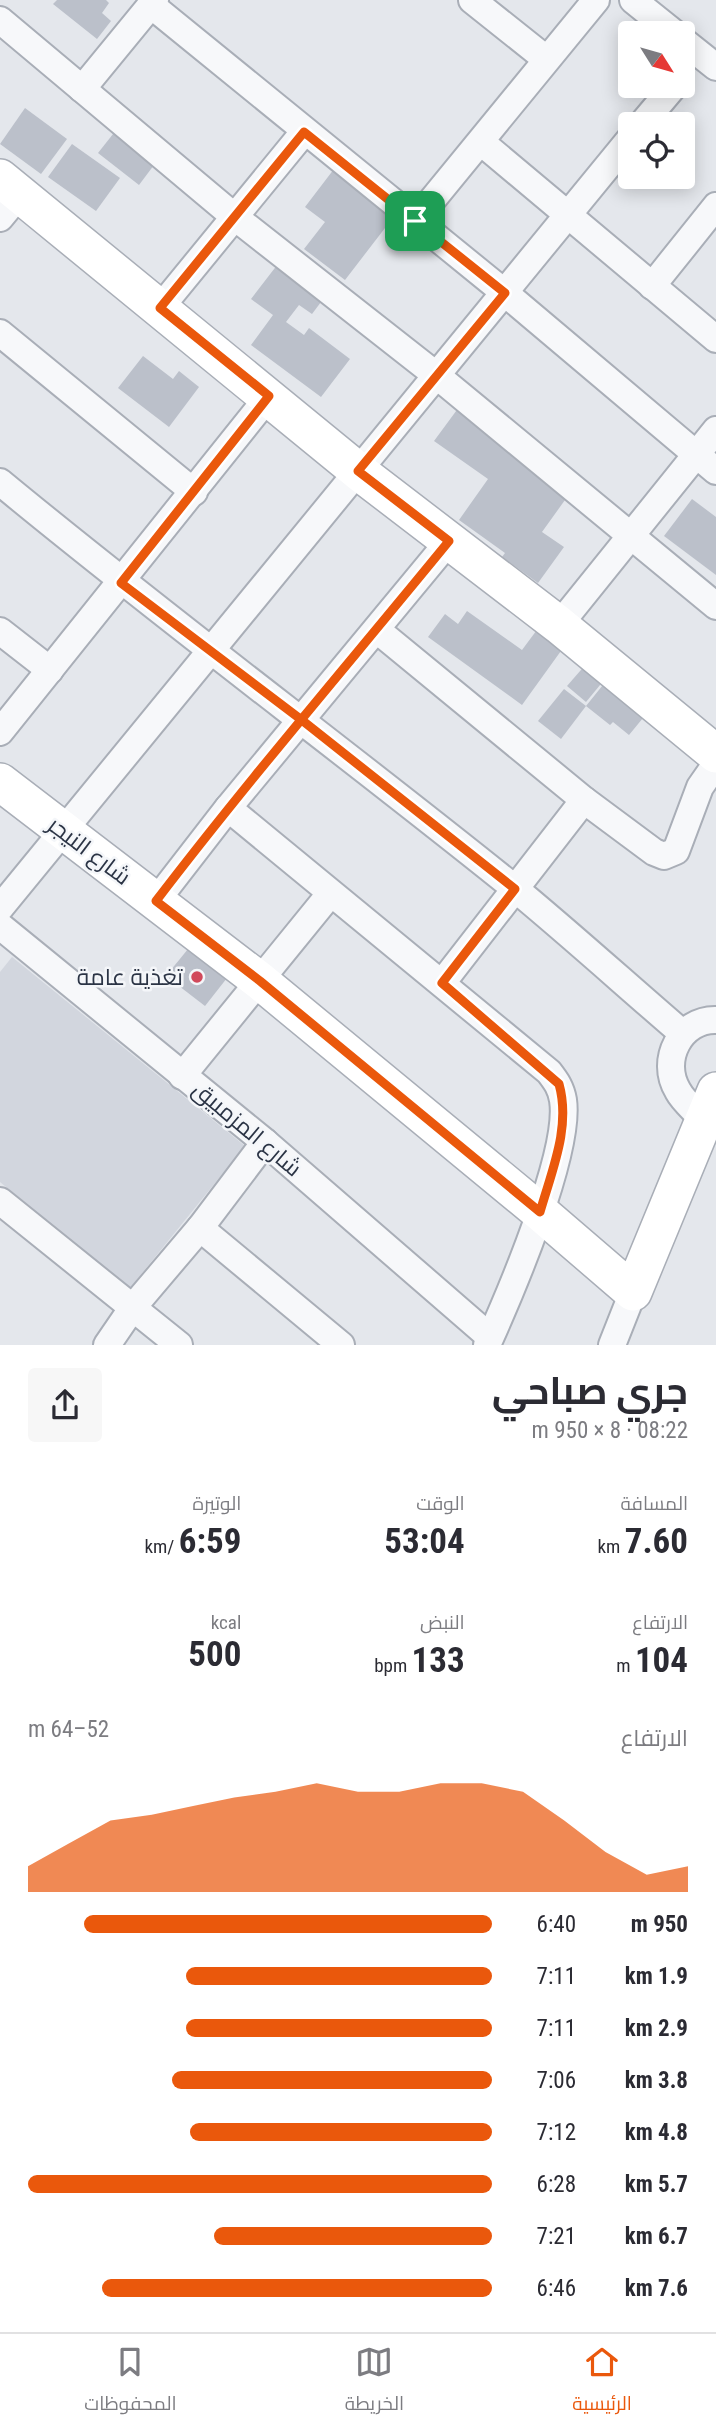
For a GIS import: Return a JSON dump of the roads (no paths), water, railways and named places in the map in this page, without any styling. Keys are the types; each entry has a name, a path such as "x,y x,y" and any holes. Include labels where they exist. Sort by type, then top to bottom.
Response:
{"street":[{"path":"0,9 7,0"},
{"path":"472,0 546,59"},
{"path":"415,221 596,0"},
{"path":"633,0 659,21"},
{"path":"82,89 153,2 304,132 505,293 706,463"},
{"path":"0,20 236,218 436,376 716,606"},
{"path":"652,112 664,98"},
{"path":"160,308 304,132"},
{"path":"481,142 716,339"},
{"path":"0,908 618,153"},
{"path":"6,197 160,308 358,471 559,625 716,754"},
{"path":"652,286 716,206"},
{"path":"0,333 194,492"},
{"path":"0,732 269,396"},
{"path":"559,625 631,535 706,463 716,430"},
{"path":"0,482 121,583 303,721 515,889 682,1033"},
{"path":"156,901 228,808 303,721 449,541"},
{"path":"377,630 584,800 646,847 664,856 671,855 681,842 701,787 716,764"},
{"path":"0,631 50,670"},
{"name":"شارع النيجر","path":"0,782 260,981 540,1212 626,1327"},
{"path":"442,983 584,800"},
{"path":"228,808 442,983 559,1084 563,1101 563,1128 540,1212 489,1341"},
{"path":"182,1076 330,894"},
{"name":"شارع المزمبيق","path":"0,926 265,1142 489,1341"},
{"path":"626,1327 710,1105 677,1090 673,1081 672,1060 682,1033 699,1022 716,1020"},
{"path":"107,1345 133,1307 200,1228 265,1142"},
{"path":"0,1201 179,1345"},
{"path":"200,1228 341,1345"}],"place":[{"name":"تغذية عامة","path":"197,977"}]}
